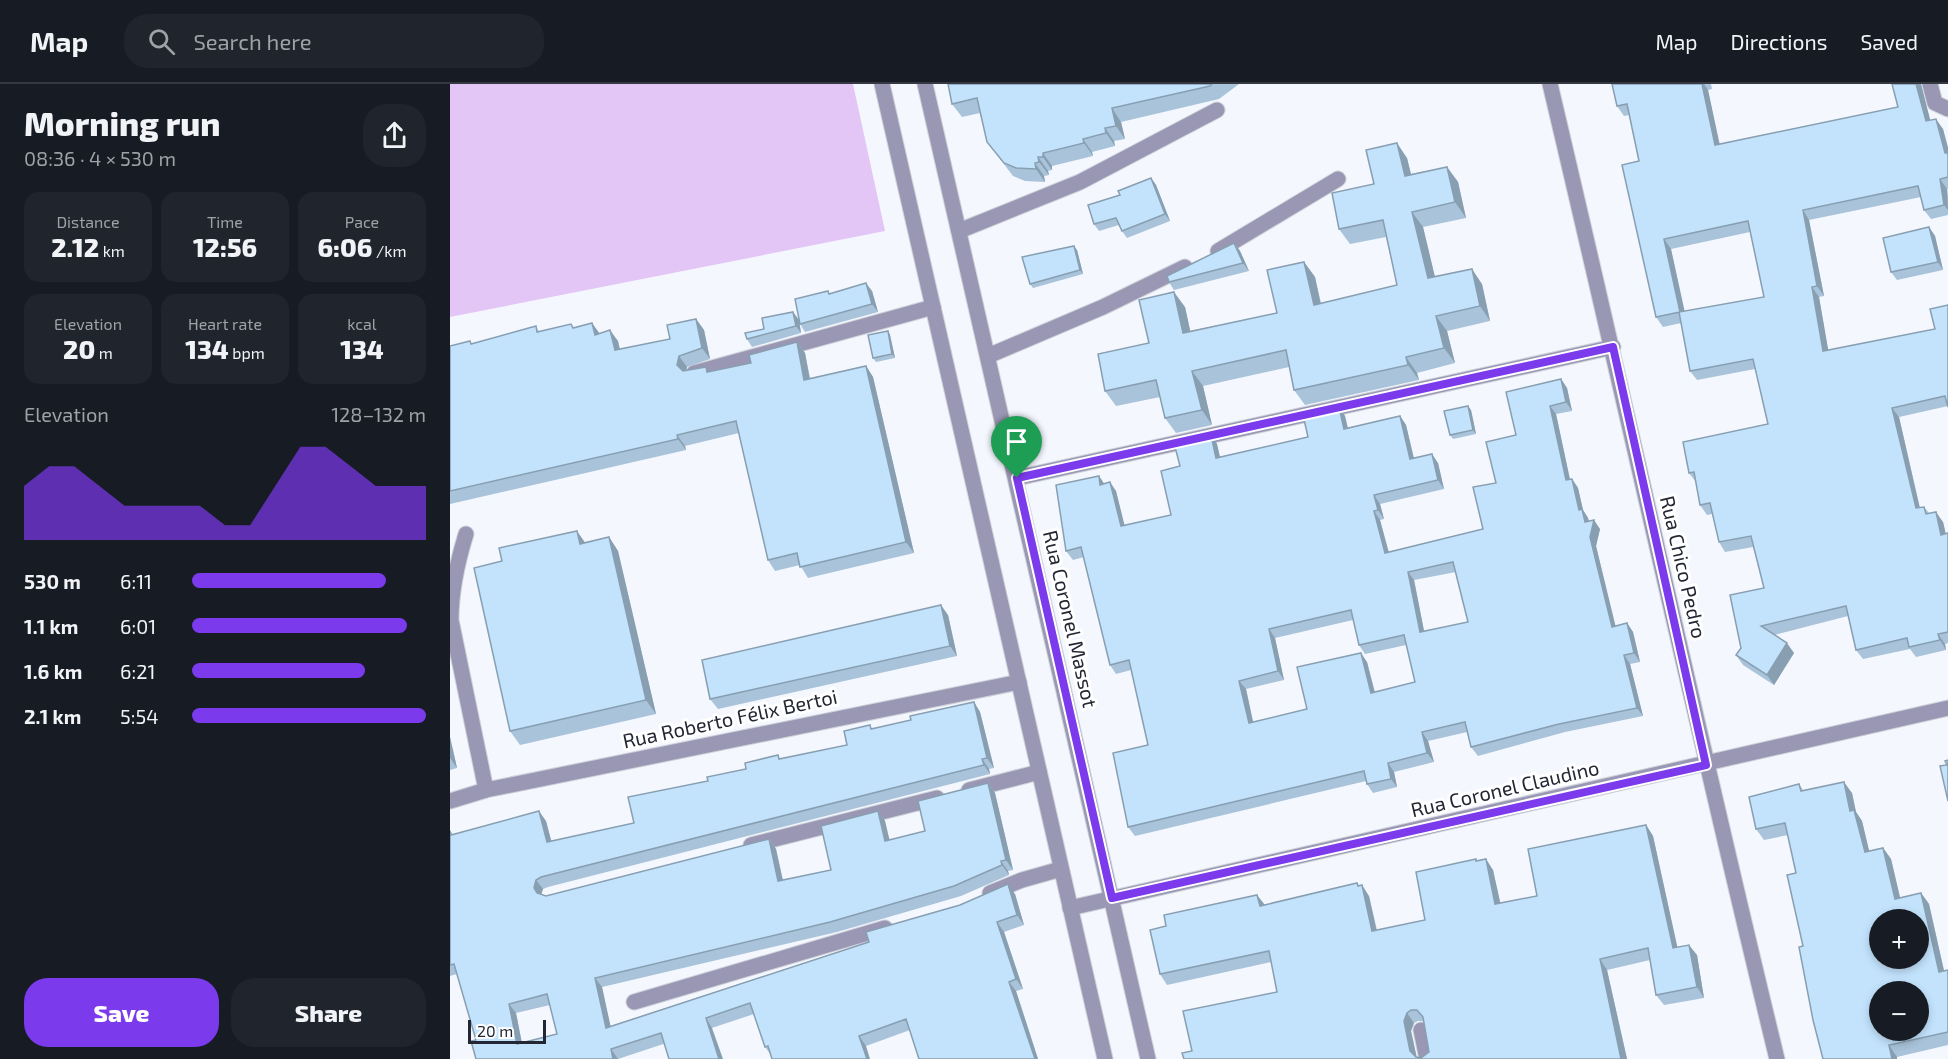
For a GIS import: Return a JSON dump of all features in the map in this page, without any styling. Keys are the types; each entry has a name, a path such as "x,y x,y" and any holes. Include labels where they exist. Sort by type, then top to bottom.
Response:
{"street":[{"path":"882,84 1105,1059"},
{"name":"Rua Coronel Massot","path":"925,84 1017,478 1148,1059"},
{"name":"Rua Chico Pedro","path":"1550,84 1613,347 1706,765 1777,1059"},
{"path":"1930,84 1935,103 1948,109"},
{"path":"959,231 1080,182 1217,110"},
{"path":"988,356 1103,307 1232,245 1338,178"},
{"path":"694,373 933,307"},
{"path":"1017,478 1613,347"},
{"path":"466,534 453,584 452,620 486,790"},
{"name":"Rua Roberto Félix Bertoi","path":"450,801 486,790 1019,682"},
{"name":"Rua Coronel Claudino","path":"1070,908 1706,765 1948,708"},
{"path":"732,850 1039,772"},
{"path":"974,901 1022,880 1061,869"},
{"path":"634,1002 896,925"},
{"path":"1421,1030 1428,1059"}],"shaded area":[{"path":"450,84 853,84 885,231 450,317"}],"building":[{"path":"948,84 1212,84 1112,108 1116,126 1105,128 1106,133 1083,139 1084,143 1043,153 1043,157 1038,157 1039,162 1035,163 1036,169 1016,168 1004,163 987,142 977,98 952,104"},
{"path":"1612,84 1702,84 1715,145 1898,107 1892,84 1916,84 1926,121 1936,119 1945,153 1948,153 1948,177 1940,179 1944,205 1924,210 1918,186 1803,210 1817,286 1812,287 1823,351 1935,329 1930,309 1948,305 1948,407 1945,396 1892,408 1916,508 1924,507 1926,514 1936,512 1941,535 1948,533 1948,632 1938,634 1940,640 1909,647 1907,638 1856,650 1846,606 1761,626 1787,643 1767,675 1736,655 1741,648 1730,595 1764,588 1751,536 1719,542 1710,503 1700,505 1694,472 1689,473 1683,442 1768,424 1753,359 1690,371 1679,312 1656,317 1622,165 1639,161 1627,104 1617,106","holes":["1748,221 1764,297 1680,312 1664,239"]},
{"path":"1397,143 1405,176 1447,167 1455,202 1412,212 1428,278 1472,269 1480,306 1436,316 1444,348 1406,357 1408,365 1294,390 1286,350 1192,371 1202,410 1165,418 1156,380 1105,391 1098,354 1149,343 1139,300 1174,292 1183,333 1277,313 1267,270 1304,262 1314,305 1397,285 1383,220 1339,229 1332,193 1374,184 1366,150"},
{"path":"1151,178 1165,214 1122,231 1116,218 1094,224 1088,205 1120,195 1118,191"},
{"path":"1929,227 1938,262 1891,272 1883,238"},
{"path":"1234,243 1243,263 1169,282 1167,276"},
{"path":"1074,246 1080,270 1030,284 1022,257"},
{"path":"866,283 872,304 800,324 795,299 828,291 829,294"},
{"path":"793,312 796,326 747,339 745,333 764,329 762,318"},
{"path":"696,319 702,348 679,356 677,365 683,371 706,367 707,372 751,363 749,355 797,342 804,380 866,366 906,542 800,567 797,553 768,560 736,421 677,435 678,439 450,491 450,346 470,341 471,344 536,326 537,332 571,324 573,328 592,323 595,335 610,330 615,350 670,339 667,325"},
{"path":"888,331 892,354 873,358 868,335"},
{"path":"1561,379 1566,402 1550,406 1566,480 1572,479 1579,510 1582,509 1585,522 1594,520 1590,537 1612,627 1627,623 1634,653 1624,655 1637,708 1559,724 1471,747 1465,722 1422,732 1427,753 1388,763 1391,779 1367,784 1364,771 1128,827 1113,753 1148,745 1129,660 1110,665 1081,547 1066,551 1056,485 1099,476 1100,485 1110,482 1121,526 1171,515 1161,471 1180,466 1174,443 1211,435 1216,458 1308,437 1303,415 1339,407 1344,429 1400,416 1410,459 1432,454 1438,480 1374,495 1378,510 1374,511 1385,553 1483,529 1473,487 1496,483 1486,442 1516,435 1506,392","holes":["1453,562 1468,622 1420,632 1408,572","1351,610 1359,645 1404,635 1415,682 1371,693 1361,653 1297,667 1307,709 1249,723 1239,681 1278,671 1269,629"]},
{"path":"1468,406 1473,430 1450,435 1444,411"},
{"path":"577,531 580,544 609,537 646,700 510,731 474,568 502,561 499,548"},
{"path":"941,605 950,646 710,699 702,660"},
{"path":"974,702 987,758 982,759 984,765 541,877 536,880 534,888 537,893 546,896 769,839 778,881 831,870 821,826 878,811 885,841 925,831 918,801 988,783 1006,860 1001,861 1002,865 954,886 830,922 595,978 606,1028 869,942 866,932 960,905 1008,884 1017,915 997,922 1016,979 1009,982 1035,1059 919,1059 906,1019 859,1036 867,1059 772,1059 768,1046 765,1047 750,1003 706,1018 719,1059 669,1059 661,1033 611,1049 613,1059 476,1059 471,1041 476,1040 454,964 450,965 450,831 451,835 539,811 547,842 634,823 628,797 708,781 707,777 746,769 745,763 778,755 779,759 847,745 844,731 870,725 871,729 911,720 910,716","holes":["547,994 557,1034 517,1044 509,1004"]},
{"path":"1948,760 1948,801 1940,766 1947,765 1945,761"},
{"path":"1844,782 1850,811 1854,810 1865,852 1883,848 1895,899 1921,893 1925,909 1869,909 1869,969 1929,969 1929,928 1939,972 1948,970 1948,1032 1929,1036 1929,981 1869,981 1869,1041 1907,1041 1889,1045 1892,1059 1823,1059 1813,1020 1799,947 1803,946 1787,875 1796,873 1785,823 1756,829 1749,797 1799,784 1801,791"},
{"path":"1646,825 1673,948 1689,945 1697,987 1656,995 1648,948 1600,959 1621,1059 1184,1059 1182,1053 1192,1051 1183,1011 1277,992 1269,951 1160,974 1150,930 1166,926 1164,915 1257,895 1260,906 1357,883 1358,886 1362,885 1372,931 1425,920 1416,872 1476,859 1476,861 1486,859 1495,904 1537,896 1528,849","holes":["1417,1010 1423,1017 1429,1052 1421,1058 1416,1057 1410,1051 1404,1021 1407,1013"]}],"route":[{"path":"1613,347 1706,765 1112,898 1017,478 1613,347"}]}
